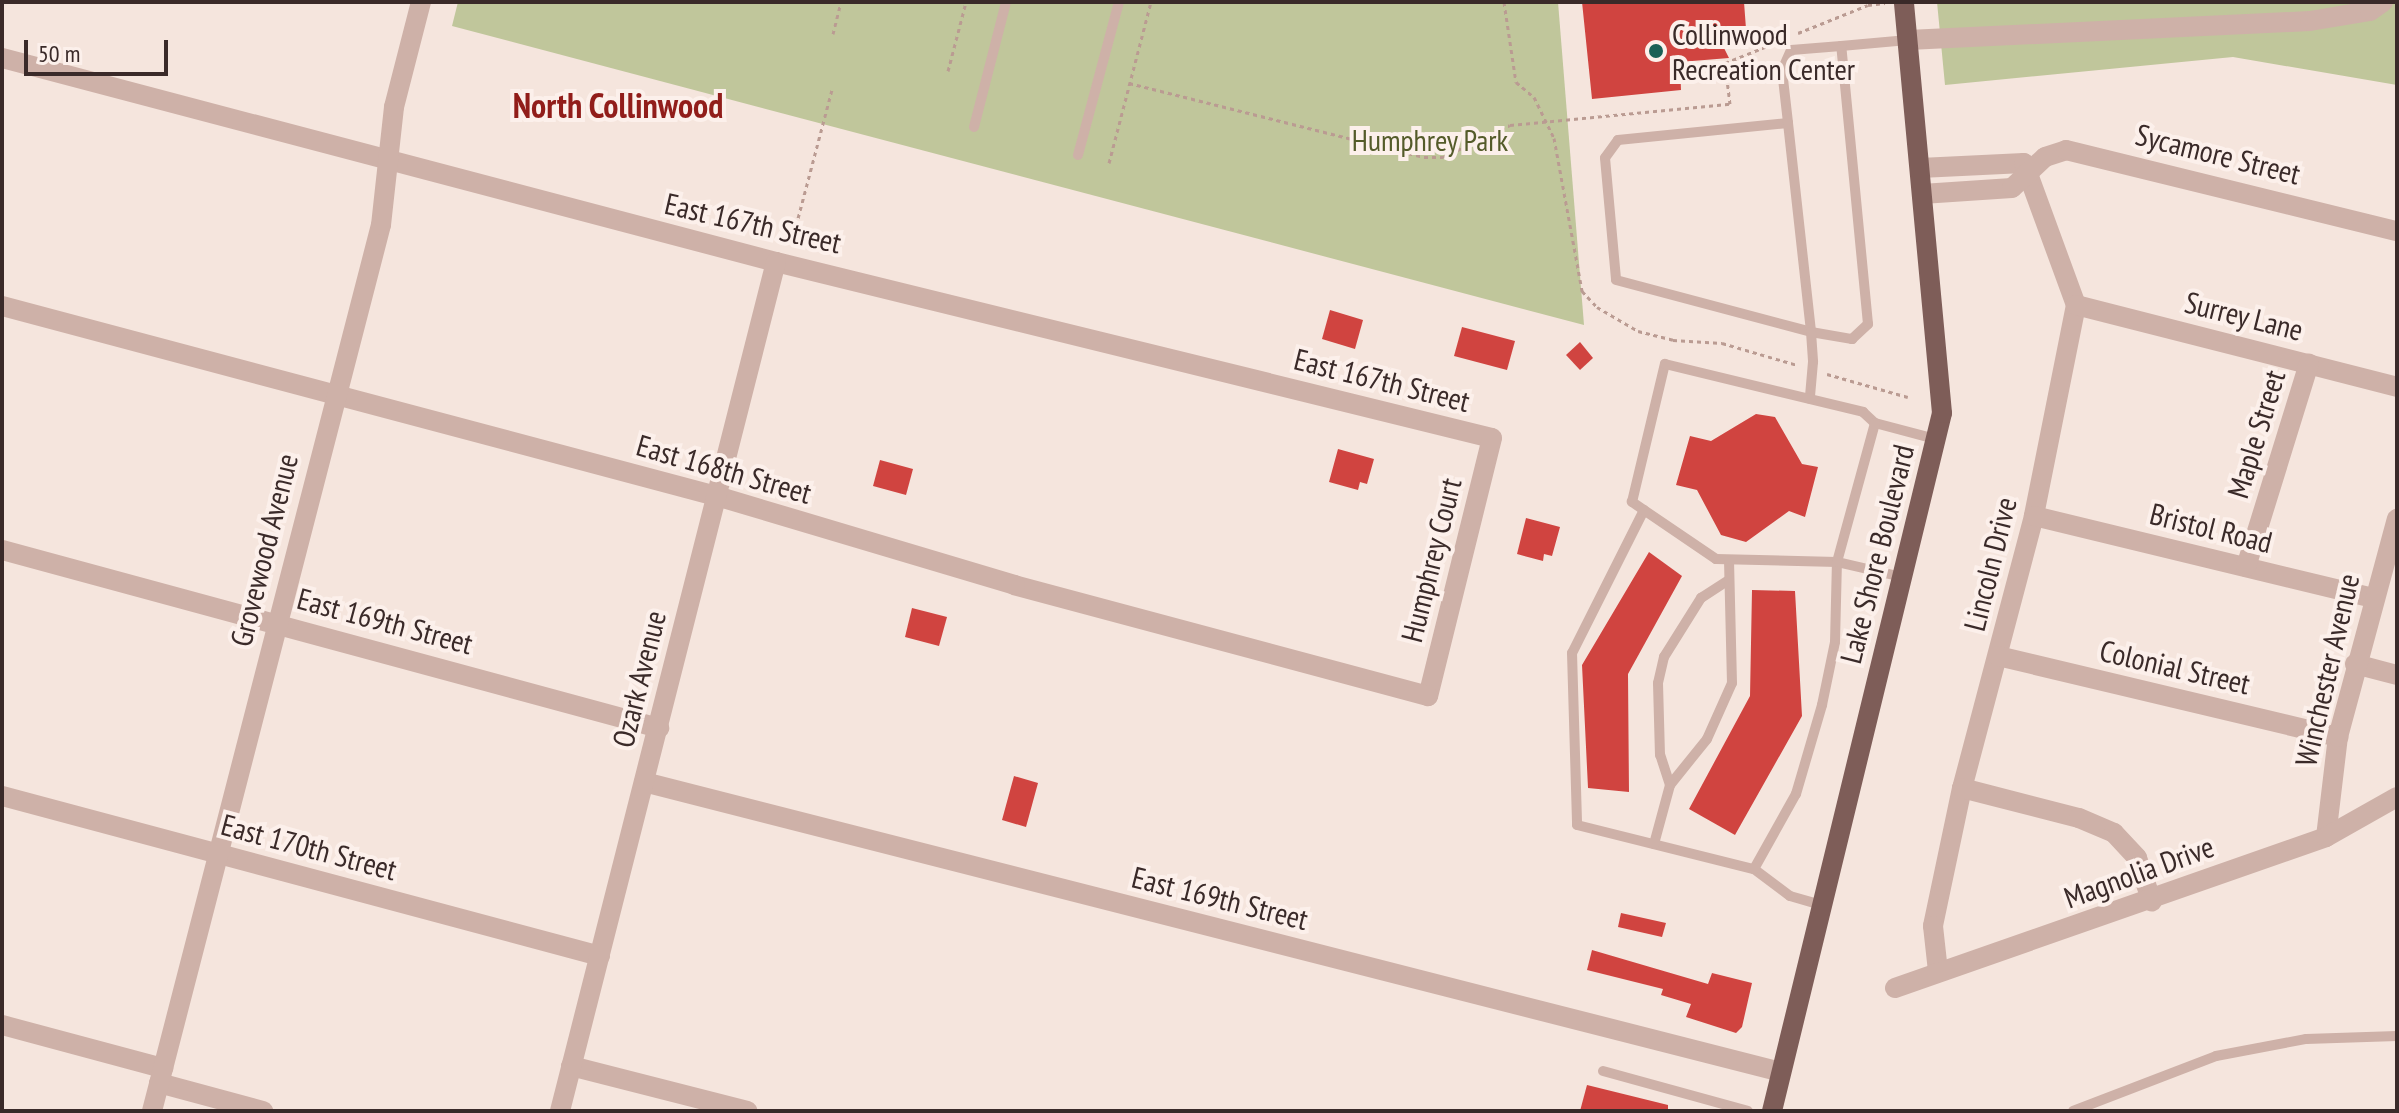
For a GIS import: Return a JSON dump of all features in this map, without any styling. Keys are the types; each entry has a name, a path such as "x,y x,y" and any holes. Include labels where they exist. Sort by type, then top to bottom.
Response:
{"main road":[{"name":"Lake Shore Boulevard","path":"1772,1111 1942,413 1904,2"}],"street":[{"name":"Grovewood Avenue","path":"152,1111 381,225 394,107 421,2"},
{"path":"1908,40 2310,21 2370,11 2383,2"},
{"name":"East 167th Street","path":"2,58 776,262 1492,438"},
{"name":"Sycamore Street","path":"1922,194 2012,188 2032,174 2045,157 2066,150 2397,231"},
{"path":"1920,168 2024,163 2032,174"},
{"name":"Lincoln Drive","path":"1938,971 1933,926 1962,788 2034,516 2076,305 2032,174"},
{"name":"Ozark Avenue","path":"560,1111 776,262"},
{"name":"Surrey Lane","path":"2076,305 2309,364 2395,380"},
{"name":"East 168th Street","path":"2,306 716,496 1015,585 1428,696"},
{"name":"Maple Street","path":"2246,567 2309,364"},
{"name":"Humphrey Court","path":"1428,696 1492,438"},
{"name":"Bristol Road","path":"2034,516 2374,598"},
{"name":"Winchester Avenue","path":"2326,837 2338,737 2355,664 2395,532"},
{"name":"East 169th Street","path":"2,550 659,728"},
{"name":"Colonial Street","path":"1998,656 2338,737"},
{"path":"2355,664 2397,675"},
{"name":"East 169th Street","path":"644,782 1781,1072"},
{"path":"1962,788 2079,818 2114,833 2137,858 2152,902"},
{"name":"East 170th Street","path":"2,796 600,956"},
{"name":"Magnolia Drive","path":"1895,988 1938,971 2152,902 2326,837 2397,797"},
{"path":"2,1025 263,1111"},
{"path":"571,1066 747,1111"}],"lane":[{"path":"974,127 1006,2"},
{"path":"1078,155 1119,2"},
{"path":"1810,399 1813,370 1811,332 1782,70 1791,50 1908,40"},
{"path":"1788,123 1618,140 1605,158 1616,280 1811,332 1852,339 1868,324 1841,46"},
{"path":"1902,577 1837,562 1716,559 1632,502 1665,364 1863,412 1875,423 1935,439"},
{"path":"1754,869 1796,794 1822,705 1835,642 1837,562 1875,423"},
{"path":"1644,510 1572,653 1577,825 1754,869 1790,896 1822,905"},
{"path":"1654,844 1670,785 1707,739 1732,683 1727,581 1729,561"},
{"path":"1670,785 1660,755 1658,683 1664,657 1701,598 1727,581"},
{"path":"2073,1111 2216,1056 2306,1039 2397,1036"},
{"path":"1603,1071 1748,1111"}],"path":[{"path":"833,34 841,2"},
{"path":"948,71 966,2"},
{"path":"1109,163 1151,2"},
{"path":"1129,83 1424,157 1443,157 1510,125 1730,104"},
{"path":"792,241 832,90"},
{"path":"1793,364 1908,397"}],"green space":[{"name":"Humphrey Park","path":"458,2 1558,2 1584,325 452,26"},
{"path":"1937,2 2397,2 2397,85 2233,57 1945,85"}],"building":[{"name":"Collinwood Recreation Center","path":"1582,2 1744,2 1747,42 1722,44 1729,58 1680,62 1681,90 1592,99"},
{"path":"1330,310 1363,320 1355,349 1322,339"},
{"path":"1462,327 1515,341 1507,370 1454,356"},
{"path":"1580,342 1593,358 1580,370 1566,355"},
{"path":"1756,414 1775,417 1802,464 1818,467 1805,517 1789,511 1746,542 1721,535 1697,490 1676,485 1690,436 1711,441"},
{"path":"1338,449 1374,459 1367,484 1360,482 1358,490 1329,482"},
{"path":"880,460 913,469 906,495 873,486"},
{"path":"1526,518 1560,527 1552,556 1544,554 1543,561 1517,554"},
{"path":"1649,552 1682,576 1628,674 1629,792 1588,788 1582,665"},
{"path":"1752,590 1795,591 1802,716 1735,835 1689,809 1750,696"},
{"path":"912,608 947,617 939,646 905,637"},
{"path":"1014,776 1038,783 1026,827 1002,820"},
{"path":"1621,913 1666,923 1662,937 1618,927"},
{"path":"1592,950 1708,984 1712,973 1752,983 1742,1027 1736,1033 1686,1017 1691,1004 1661,995 1663,989 1587,970"},
{"path":"1587,1085 1668,1105 1668,1111 1580,1111"}],"place":[{"name":"Collinwood Recreation Center","path":"1656,51"}],"district":[{"name":"North Collinwood","path":"618,106"}]}
